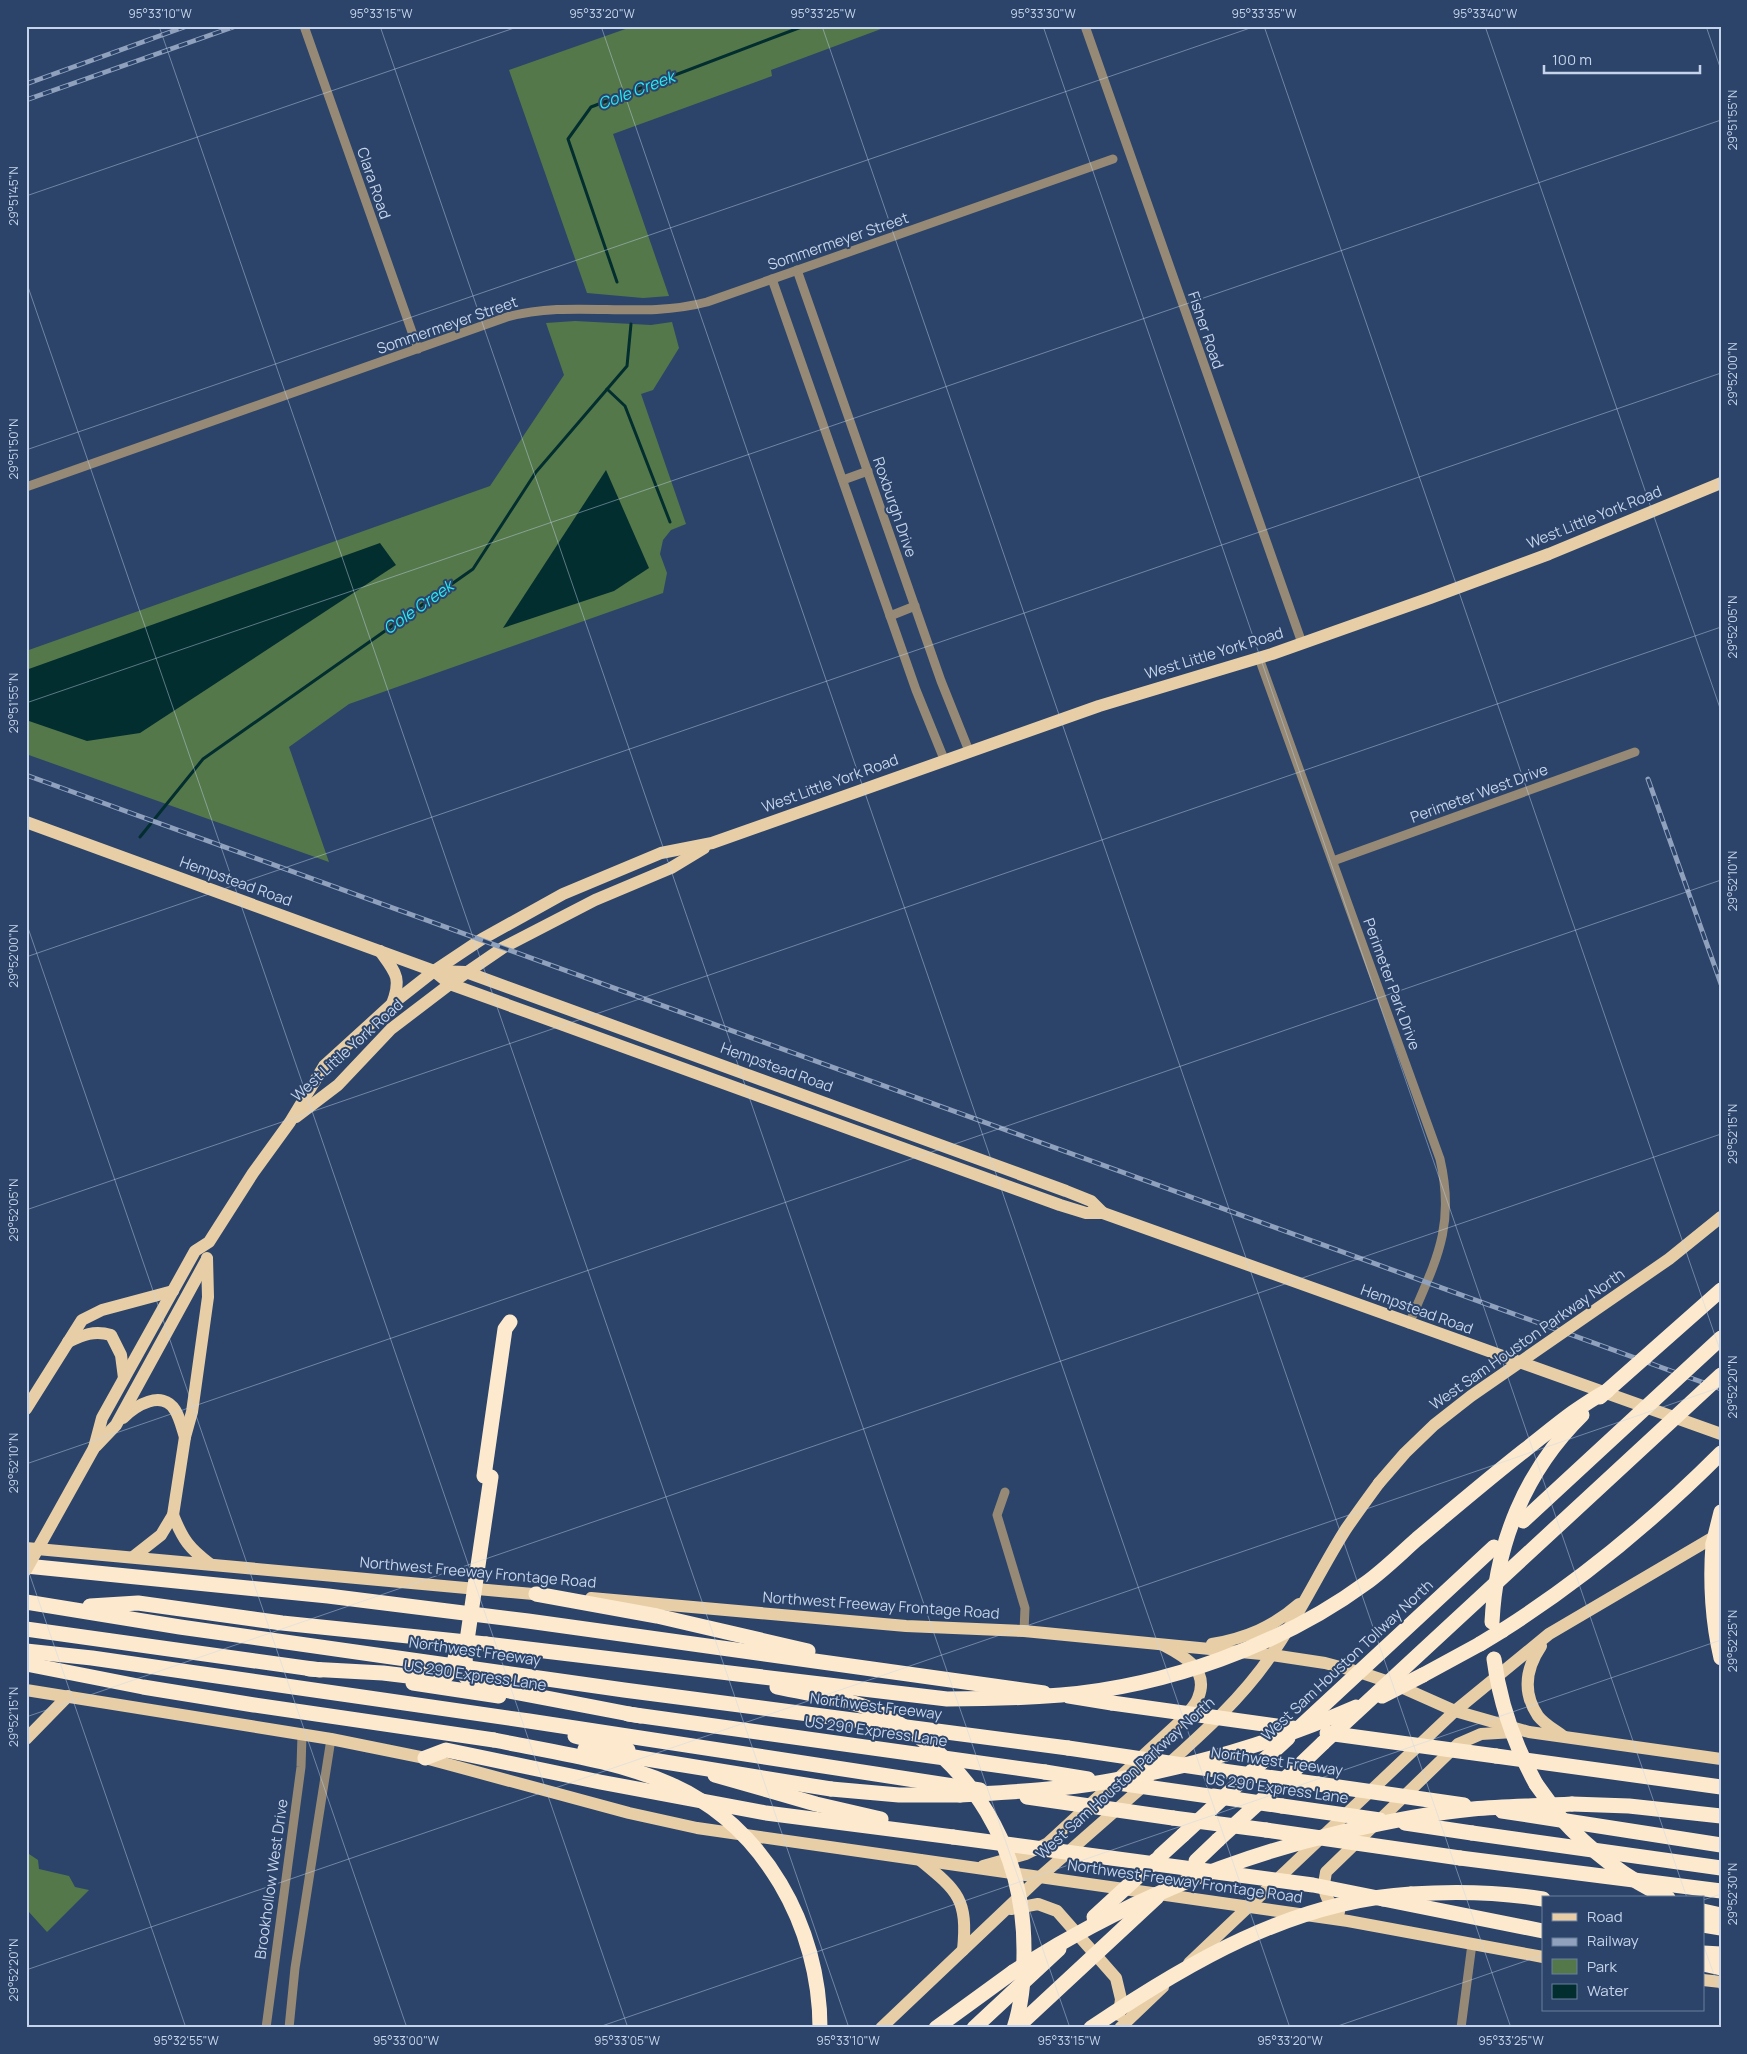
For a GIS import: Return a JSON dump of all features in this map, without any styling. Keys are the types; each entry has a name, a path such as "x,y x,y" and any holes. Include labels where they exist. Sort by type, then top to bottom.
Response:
{"highway":[{"path":"1664,1896 1628,1878 1597,1855 1570,1829 1547,1800 1527,1767 1511,1734 1500,1697 1494,1659 1492,1622 1495,1583 1503,1546 1516,1510 1533,1476 1555,1445 1580,1416 1721,1290"},
{"path":"309,1669 383,1673 433,1679 447,1675 453,1667 457,1653 487,1477 512,1330 510,1322 504,1330 487,1477 465,1654 466,1677 478,1685 640,1716"},
{"name":"West Sam Houston Tollway North","path":"974,2028 1721,1338"},
{"path":"1015,2028 1721,1375"},
{"path":"64,1607 138,1603 282,1622 718,1670 947,1698 1002,1699 1062,1695 1132,1684 1216,1661 1263,1644 1312,1618 1366,1583 1463,1499 1581,1405 1608,1391"},
{"path":"26,1664 143,1687 494,1740 563,1746 831,1789 899,1795 1029,1792 1104,1782 1180,1766 1250,1748 1323,1722 1432,1671 1535,1610 1605,1558 1674,1500 1721,1453"},
{"path":"1721,1512 1713,1544 1710,1584 1713,1626 1721,1658"},
{"path":"26,1566 328,1596 932,1676 1112,1703 1721,1787"},
{"path":"536,1594 657,1616 932,1676"},
{"name":"Northwest Freeway","path":"26,1602 190,1628 604,1687 1068,1748 1721,1845"},
{"name":"US 290 Express Lane","path":"26,1629 1721,1868"},
{"path":"26,1651 92,1658 529,1721 1023,1796 1460,1858 1721,1891"},
{"path":"718,1670 780,1688 846,1700 879,1713 910,1731 942,1756 967,1783 997,1828 1016,1878 1024,1922 1024,1968 1015,2028"},
{"path":"529,1721 816,1804 884,1820 1117,1860 1313,1885 1542,1931"},
{"path":"494,1740 623,1767 669,1783 689,1793 724,1818 760,1854 794,1907 807,1938 815,1973 820,2008 820,2028"},
{"path":"425,1758 446,1750 600,1782 766,1813 954,1833"},
{"path":"936,2028 1012,1972 1120,1910 1195,1877 1291,1844 1388,1821 1472,1809 1572,1804 1686,1810 1721,1816"},
{"path":"1091,2028 1158,1983 1216,1951 1280,1922 1330,1908 1396,1895 1452,1892 1515,1895 1542,1899"},
{"path":"1704,1911 1721,1915"},
{"path":"1704,1925 1721,1928"},
{"path":"1704,1952 1721,1954"},
{"path":"1704,1964 1721,1968"}],"main road":[{"name":"West Little York Road","path":"26,1570 94,1448 102,1418 195,1251 209,1242 253,1173 290,1122 324,1066 392,1004 434,971 482,939 563,894 662,853 712,843 1123,698 1259,658 1302,643 1508,570 1721,483"},
{"name":"Hempstead Road","path":"26,822 434,971 466,972 1066,1191 1091,1201 1103,1212 1409,1324 1721,1434"},
{"name":"West Little York Road","path":"290,1122 338,1085 391,1029 466,972 504,947 558,918 671,868 712,843"},
{"path":"380,951 396,973 398,982 392,1004"},
{"name":"Hempstead Road","path":"434,971 450,984 1060,1205 1086,1213 1103,1212"},
{"name":"West Sam Houston Parkway North","path":"882,2028 1041,1876 1203,1733 1241,1693 1272,1655 1310,1594 1346,1530 1379,1483 1405,1453 1434,1425 1471,1396 1669,1259 1721,1217"},
{"name":"West Little York Road","path":"94,1448 116,1425 207,1258 209,1242"},
{"path":"133,1557 161,1535 173,1515 185,1437 192,1412 208,1298 207,1258"},
{"path":"26,1409 82,1320 92,1314 173,1291"},
{"path":"68,1342 87,1334 100,1332 111,1335 121,1355 124,1378"},
{"path":"116,1425 134,1408 151,1401 160,1401 171,1405 175,1410 185,1437"},
{"path":"173,1515 182,1538 189,1547 210,1564"},
{"path":"1119,2028 1455,1711 1550,1634 1721,1533"},
{"name":"Northwest Freeway Frontage Road","path":"26,1548 536,1594 687,1605 906,1626 1024,1632 1198,1646 1272,1655 1358,1672 1392,1683 1455,1711 1529,1732 1721,1759"},
{"path":"1198,1646 1236,1640 1256,1633 1282,1619 1310,1594"},
{"path":"1550,1634 1528,1669 1529,1697 1539,1717 1565,1738"},
{"path":"978,1868 1026,1854 1048,1843 1184,1718 1198,1698 1200,1679 1195,1666 1186,1657 1158,1643"},
{"name":"Northwest Freeway Frontage Road","path":"26,1690 331,1739 425,1758 628,1813 697,1828 1348,1921 1542,1957"},
{"path":"26,1739 68,1696"},
{"path":"1348,1921 1327,1902 1324,1889 1326,1872 1458,1744 1481,1734 1529,1732"},
{"path":"920,1860 949,1884 958,1896 965,1928 963,1950"},
{"path":"1005,1910 1038,1904 1057,1911 1116,1978 1121,1999 1119,2028"},
{"path":"1704,1980 1721,1982"}],"street":[{"name":"Clara Road","path":"304,26 418,349"},
{"name":"Fisher Road","path":"1084,26 1302,643"},
{"name":"Sommermeyer Street","path":"26,487 524,312 562,309 621,311 681,309 772,279 1113,159"},
{"name":"Roxburgh Drive","path":"796,270 941,681 969,751"},
{"path":"772,279 916,690 944,760"},
{"path":"843,480 868,471"},
{"path":"890,616 915,606"},
{"name":"Perimeter Park Drive","path":"1259,658 1430,1129 1443,1171 1447,1209 1445,1227 1438,1253 1409,1324"},
{"name":"Perimeter West Drive","path":"1333,861 1636,752"},
{"path":"1005,1492 997,1515 1025,1608 1024,1632"},
{"name":"Brookhollow West Drive","path":"266,2028 301,1767 302,1735"},
{"path":"288,2028 298,1950 331,1739"},
{"path":"1461,2028 1472,1944"}],"green space":[{"path":"634,26 889,26 771,70 772,76 613,134 669,296 643,298 587,293 509,70"},
{"path":"575,321 651,325 672,322 679,348 653,390 641,394 686,524 671,530 663,540 660,554 667,573 663,593 349,704 289,747 329,862 26,754 26,651 490,486 564,375 546,323"},
{"path":"29,1854 38,1860 39,1869 69,1876 75,1887 89,1890 47,1932 29,1912 26,1914 26,1857"}],"water":[{"path":"606,470 649,568 614,591 503,628"},
{"path":"380,543 396,565 140,733 87,741 26,720 26,670"}],"waterway":[{"name":"Cole Creek","path":"617,282 568,139 591,107 804,26"},
{"name":"Cole Creek","path":"140,837 203,759 473,569 536,472 627,366 631,324"},
{"path":"607,389 625,406 670,522"}],"railway":[{"path":"26,84 187,26"},
{"path":"26,100 236,26"},
{"path":"26,775 1721,1389"},
{"path":"1648,779 1721,984"}]}
